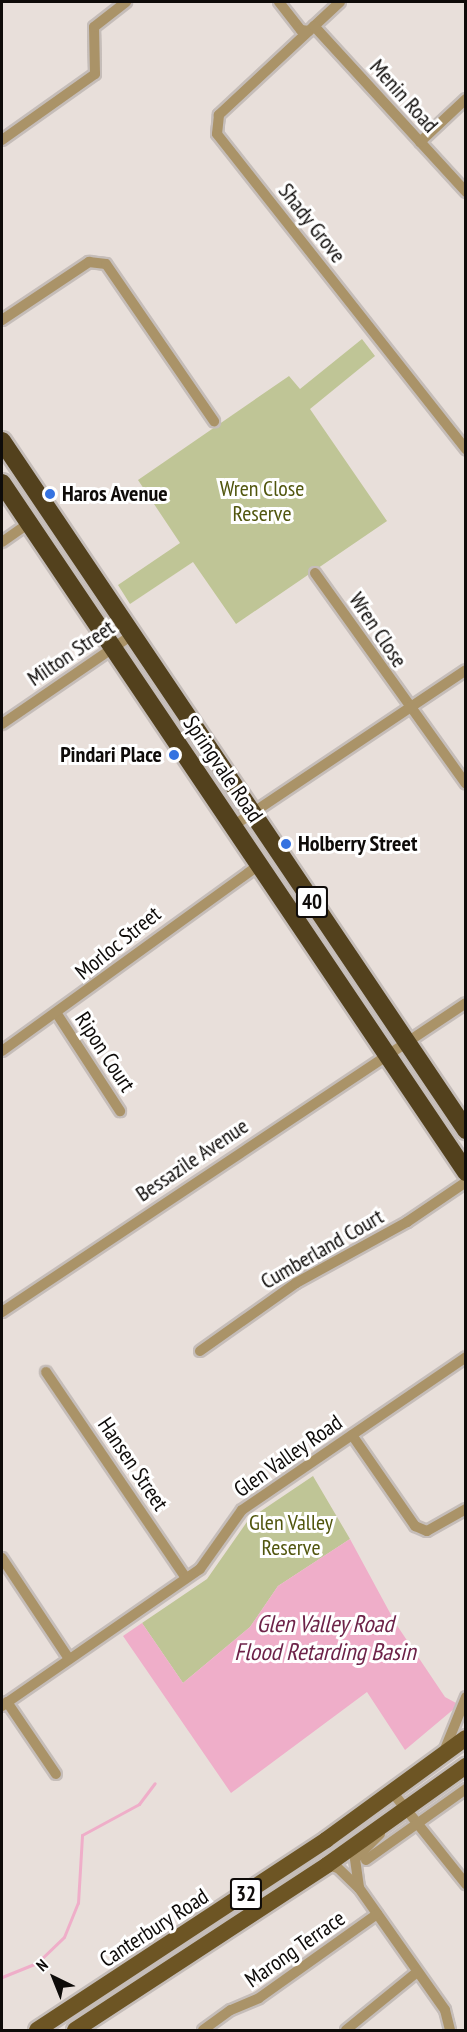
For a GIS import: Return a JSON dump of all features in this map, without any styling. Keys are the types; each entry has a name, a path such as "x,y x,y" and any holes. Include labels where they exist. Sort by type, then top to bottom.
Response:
{"highway":[{"name":"Springvale Road","path":"2,441 465,1131"},
{"name":"Springvale Road","path":"2,483 465,1172"}],"main road":[{"name":"Canterbury Road","path":"46,2029 393,1793 465,1738"},
{"name":"Canterbury Road","path":"75,2031 327,1865 405,1818 465,1766"}],"street":[{"path":"2,140 95,74 94,27 126,2"},
{"name":"Menin Road","path":"279,2 301,30 311,28 465,192"},
{"name":"Shady Grove","path":"340,2 219,115 217,134 465,450"},
{"path":"420,142 465,99"},
{"path":"2,320 88,262 106,264 214,422"},
{"path":"2,542 29,523"},
{"name":"Wren Close","path":"315,573 394,688 413,706 465,784"},
{"name":"Milton Street","path":"2,724 132,635"},
{"path":"233,826 465,670"},
{"name":"Morloc Street","path":"2,1051 57,1014 170,926 259,865"},
{"name":"Bessazile Avenue","path":"2,1312 385,1053 406,1042 465,1003"},
{"name":"Ripon Court","path":"57,1014 120,1111"},
{"name":"Cumberland Court","path":"200,1351 296,1283 406,1222 465,1182"},
{"name":"Glen Valley Road","path":"4,1704 200,1569 242,1510 465,1357"},
{"name":"Hansen Street","path":"46,1372 186,1578"},
{"path":"352,1435 415,1526 433,1529 465,1509"},
{"path":"2,1558 69,1659"},
{"name":"Canterbury Road","path":"440,1757 465,1697"},
{"path":"4,1704 56,1774"},
{"name":"Canterbury Road","path":"366,1860 405,1818 465,1789"},
{"path":"393,1793 405,1818 465,1884"},
{"path":"359,1888 355,1859 405,1818"},
{"path":"327,1865 338,1868 359,1888 445,2010 450,2031"},
{"name":"Marong Terrace","path":"203,2031 231,2010 259,1998 377,1914"},
{"path":"346,2031 417,1972"}],"green space":[{"name":"Wren Close Reserve","path":"362,339 375,356 310,409 387,521 236,624 193,562 130,604 118,585 180,543 138,480 289,376 300,389"},
{"name":"Glen Valley Reserve","path":"313,1476 350,1539 278,1586 250,1627 183,1683 142,1623 207,1579 249,1519"}],"water":[{"name":"Glen Valley Road Flood Retarding Basin","path":"350,1539 396,1624 445,1697 456,1703 455,1708 405,1750 367,1692 231,1793 123,1636 142,1623 183,1683 250,1627 278,1586"}],"waterway":[{"path":"2,1977 37,1963 64,1937 78,1903 82,1835 139,1804 155,1783"}],"place":[{"name":"Haros Avenue","path":"50,494"},
{"name":"Pindari Place","path":"174,755"},
{"name":"Holberry Street","path":"286,844"}]}
